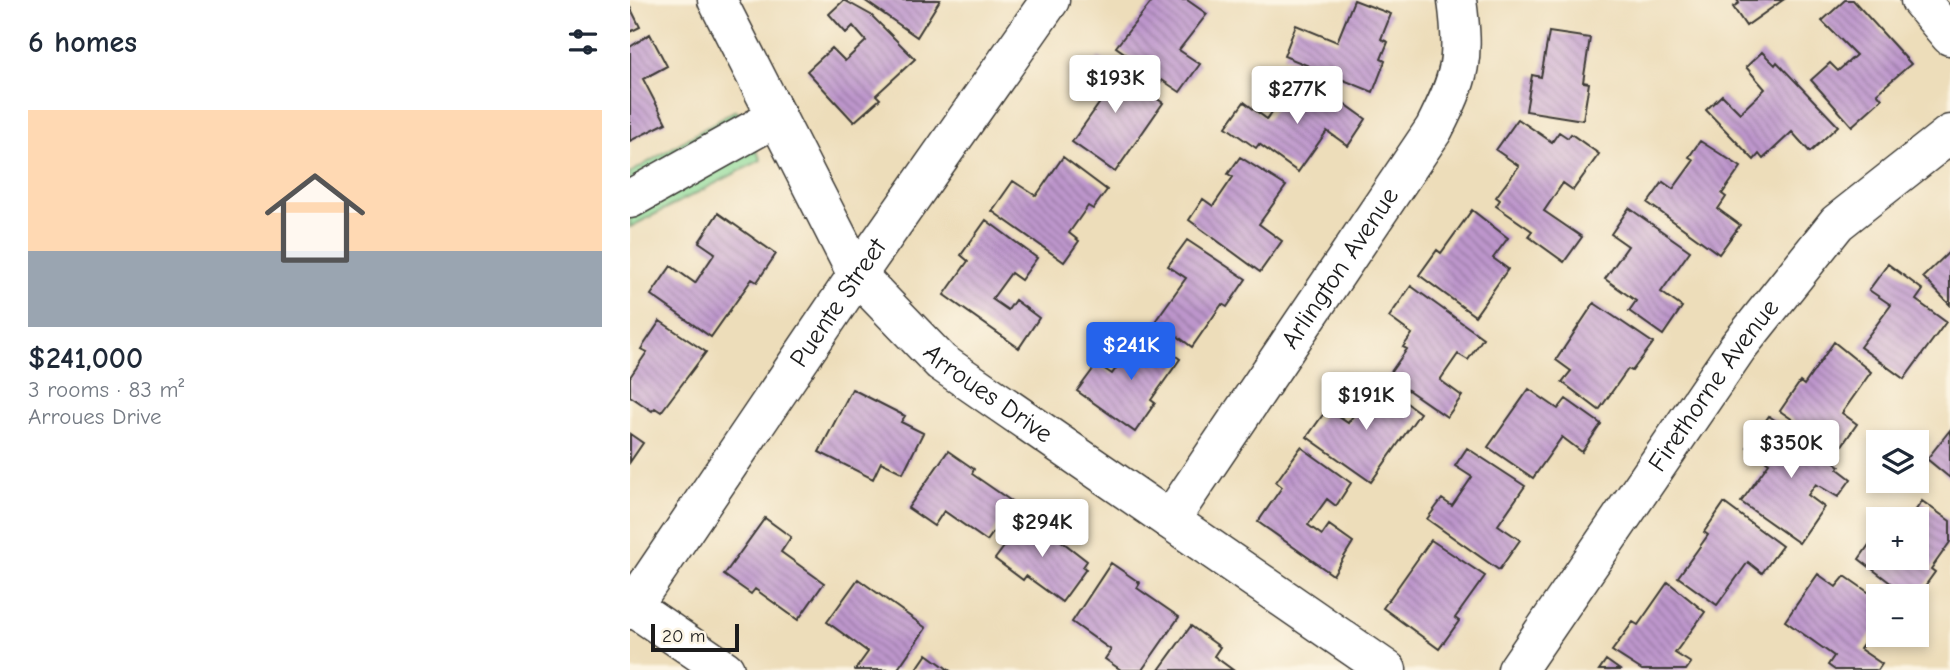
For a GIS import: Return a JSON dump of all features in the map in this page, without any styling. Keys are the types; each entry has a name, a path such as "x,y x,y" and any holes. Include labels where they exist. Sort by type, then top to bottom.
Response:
{"street":[{"name":"Arroues Drive","path":"717,0 857,275 941,362 1387,670"},
{"name":"Puente Street","path":"631,607 857,275 1049,0"},
{"name":"Arlington Avenue","path":"1170,520 1434,130 1457,85 1462,40 1457,0"},
{"path":"1920,0 1950,36"},
{"path":"630,198 777,117"},
{"name":"Firethorne Avenue","path":"1517,670 1738,347 1836,223 1950,134"},
{"path":"631,607 725,670"}],"green space":[{"path":"736,110 761,160 630,227 630,173"}],"building":[{"path":"844,0 871,15 915,59 876,95 880,99 854,122 807,71 832,48 845,61 866,41 853,26 846,33 829,14"},
{"path":"864,0 940,0 917,37"},
{"path":"1153,0 1187,0 1207,14 1179,50 1200,64 1180,92 1162,80 1159,84 1147,75 1150,71 1116,47"},
{"path":"1354,0 1391,14 1381,39 1388,42 1381,59 1385,61 1373,92 1284,56 1296,25 1337,42"},
{"path":"1737,0 1783,0 1746,26 1733,7 1739,3"},
{"path":"1845,0 1853,0 1911,64 1877,93 1882,99 1852,126 1811,80 1830,63 1838,71 1856,55 1822,21"},
{"path":"630,7 640,27 630,32"},
{"path":"1549,32 1590,38 1583,82 1589,83 1583,120 1526,111 1532,75 1541,77"},
{"path":"650,34 667,66 643,79 666,123 630,141 630,47"},
{"path":"1762,52 1775,65 1777,62 1838,126 1810,152 1792,132 1763,159 1759,154 1754,160 1706,110 1722,95 1740,113 1765,89 1746,67"},
{"path":"1099,57 1163,103 1115,172 1072,142 1101,101 1079,85"},
{"path":"1293,83 1323,105 1331,94 1366,119 1348,146 1327,131 1298,172 1259,144 1256,148 1226,127 1244,102 1267,119"},
{"path":"1518,119 1552,142 1559,132 1568,138 1571,134 1599,154 1573,190 1563,183 1544,211 1582,237 1564,262 1528,236 1532,231 1496,206 1500,200 1496,197 1519,166 1496,150"},
{"path":"1700,141 1741,167 1722,194 1726,197 1718,209 1740,225 1719,254 1648,203 1663,182 1673,189 1694,160 1689,157"},
{"path":"1063,157 1107,190 1093,209 1088,206 1069,233 1079,241 1064,262 992,211 1013,181 1036,196"},
{"path":"1240,157 1286,186 1259,224 1282,241 1260,272 1189,220 1203,199 1213,206 1233,177 1228,174"},
{"path":"1629,208 1690,251 1661,292 1682,307 1663,335 1629,311 1636,301 1605,279 1628,246 1611,234"},
{"path":"1472,210 1508,238 1493,258 1508,269 1475,316 1419,275 1437,250 1441,253"},
{"path":"718,213 776,254 757,282 752,279 711,337 651,295 671,266 695,283 715,253 699,242"},
{"path":"986,220 1037,258 1021,280 1011,273 992,299 1008,310 1015,300 1039,318 1019,348 944,295 968,261 961,255"},
{"path":"1187,240 1246,279 1227,307 1222,304 1192,347 1156,320 1186,278 1168,266"},
{"path":"1950,251 1950,305 1923,277"},
{"path":"1888,264 1923,290 1916,300 1946,322 1904,379 1860,347 1891,305 1869,290"},
{"path":"1411,286 1483,338 1468,360 1458,354 1440,380 1462,396 1447,417 1388,376 1407,349 1403,347 1412,334 1389,317"},
{"path":"1594,303 1653,343 1632,371 1628,369 1599,410 1562,382 1571,371 1556,360"},
{"path":"660,321 706,352 661,412 655,408 652,411 630,396 630,377 647,352 641,349"},
{"path":"1142,332 1180,359 1151,400 1155,403 1135,432 1077,391 1097,364 1112,374"},
{"path":"1834,342 1871,372 1842,413 1857,424 1838,451 1780,411 1800,382 1804,385"},
{"path":"1377,381 1420,413 1371,482 1307,437 1327,409 1348,423"},
{"path":"852,389 905,416 901,422 923,433 903,473 881,462 873,479 819,452"},
{"path":"1529,389 1558,409 1566,399 1601,424 1582,452 1562,437 1533,478 1488,447"},
{"path":"1769,416 1840,466 1838,469 1851,479 1838,497 1816,484 1808,495 1824,507 1799,543 1741,502 1769,463 1747,447"},
{"path":"1950,430 1950,478 1929,461 1929,456"},
{"path":"630,434 643,443 630,462"},
{"path":"1301,447 1351,483 1336,506 1327,499 1308,525 1322,535 1329,525 1353,542 1333,575 1258,522 1282,487 1276,482"},
{"path":"1467,448 1525,486 1498,525 1520,540 1499,570 1427,519 1442,499 1452,506 1472,477 1455,466"},
{"path":"948,451 974,469 972,474 1014,503 987,541 944,511 934,526 908,508"},
{"path":"1922,501 1950,521 1950,542 1931,569 1935,572 1926,584 1892,584 1873,570 1929,570 1929,507 1918,507"},
{"path":"1724,503 1782,546 1762,573 1748,562 1717,605 1678,577 1708,535 1704,532"},
{"path":"1028,515 1087,561 1083,567 1086,569 1062,602 1026,576 1023,580 995,559"},
{"path":"765,518 791,537 781,552 824,583 798,620 755,589 751,594 724,575"},
{"path":"1431,540 1485,576 1455,618 1459,621 1439,649 1383,608"},
{"path":"1866,549 1866,564 1859,559"},
{"path":"1111,563 1140,583 1137,588 1179,617 1142,670 1121,670 1105,659 1111,650 1072,622"},
{"path":"1818,574 1836,587 1845,576 1866,591 1866,641 1860,649 1882,664 1878,670 1835,670 1828,665 1834,656 1785,621"},
{"path":"858,579 926,628 897,670 855,670 868,652 827,622"},
{"path":"1668,582 1705,612 1675,653 1691,663 1686,670 1642,670 1612,651 1633,622 1638,625"},
{"path":"1191,626 1220,647 1214,656 1233,670 1159,670"},
{"path":"927,654 949,670 916,670"},
{"path":"1606,660 1620,670 1599,670"}]}
